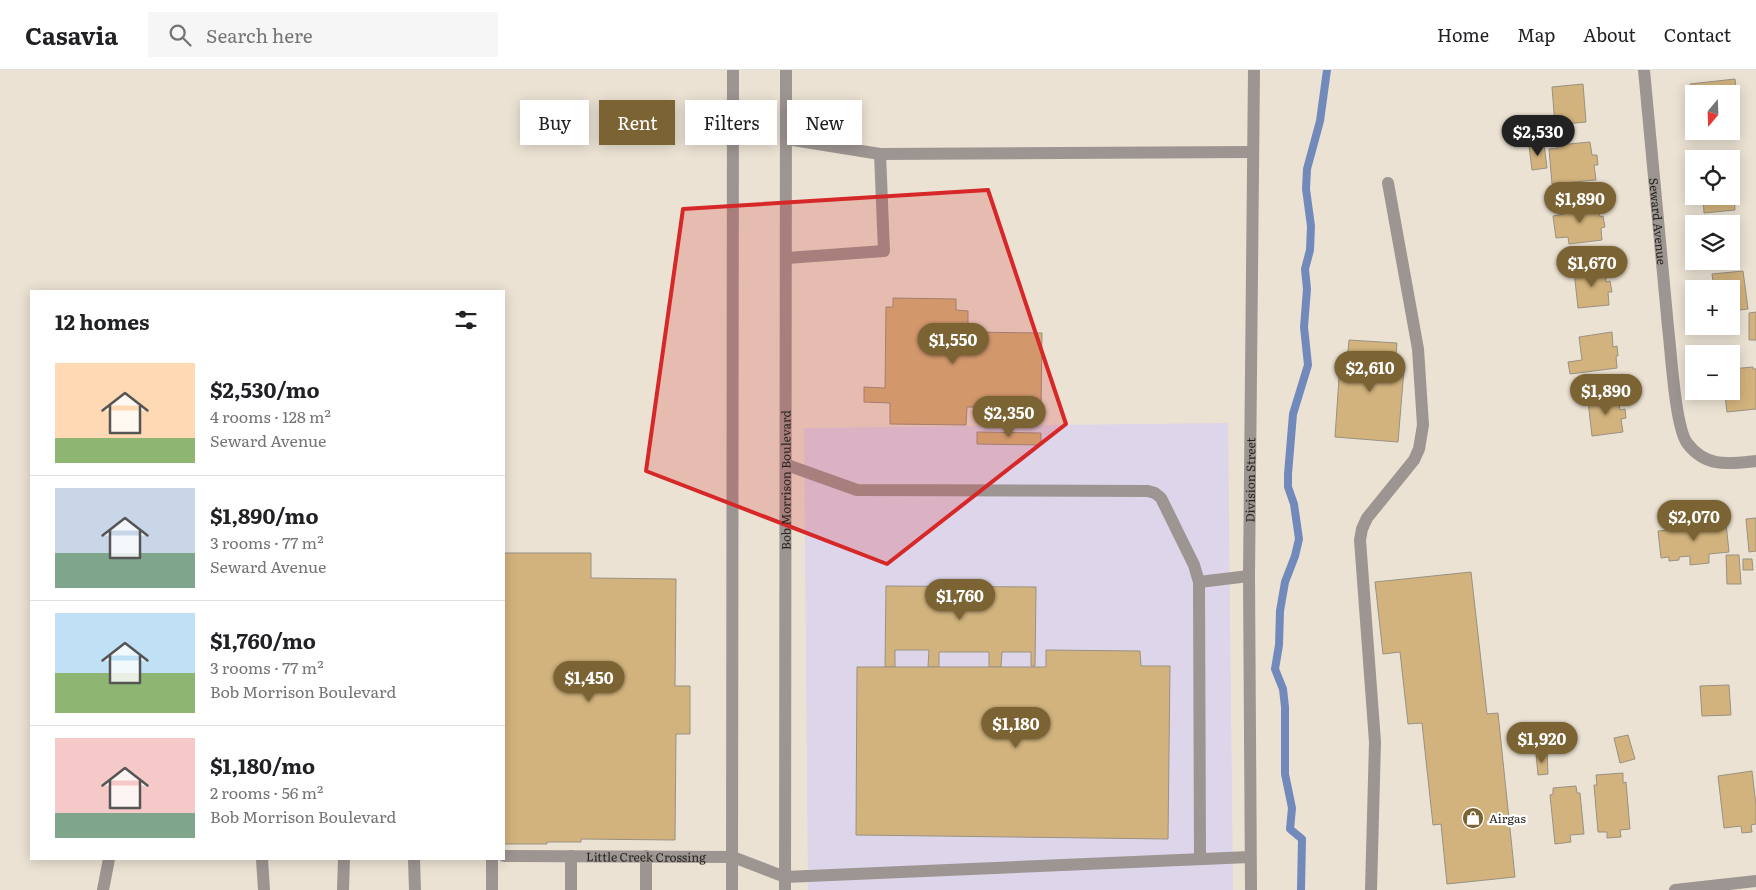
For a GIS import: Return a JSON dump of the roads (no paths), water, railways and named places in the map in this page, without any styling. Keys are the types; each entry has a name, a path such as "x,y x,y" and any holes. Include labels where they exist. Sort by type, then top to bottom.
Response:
{"street":[{"path":"732,890 733,70"},
{"name":"Bob Morrison Boulevard","path":"786,70 787,139"},
{"name":"Division Street","path":"1251,890 1250,576 1254,70"},
{"name":"Seward Avenue","path":"1644,70 1673,373 1680,425 1686,441 1697,454 1712,462 1729,464 1756,461"},
{"name":"Bob Morrison Boulevard","path":"785,883 787,145"},
{"path":"824,145 880,154 1252,152"},
{"path":"787,258 884,251 880,154"},
{"path":"1371,890 1375,742 1360,540 1367,518 1414,460 1419,449 1423,425 1418,349 1388,183"},
{"path":"787,465 857,490 1148,491 1156,493 1162,498 1194,565 1199,582 1200,858"},
{"path":"1199,582 1250,576"},
{"name":"Little Creek Crossing","path":"505,856 733,856 785,883"},
{"path":"571,856 571,890"},
{"path":"646,856 646,890"},
{"path":"785,883 1250,856"},
{"path":"103,890 110,860"},
{"path":"262,860 264,890"},
{"path":"343,890 344,860"},
{"path":"414,860 415,890"},
{"path":"492,860 492,890"},
{"path":"1675,890 1756,882"}],"waterway":[{"path":"1301,890 1302,839 1290,829 1292,808 1285,774 1285,707 1283,689 1275,669 1279,645 1280,611 1285,582 1299,539 1294,504 1288,487 1288,474 1293,414 1308,365 1304,327 1307,289 1305,269 1310,250 1311,226 1306,189 1307,169 1320,121 1327,70"}],"place":[{"name":"Airgas","path":"1473,818"}]}
